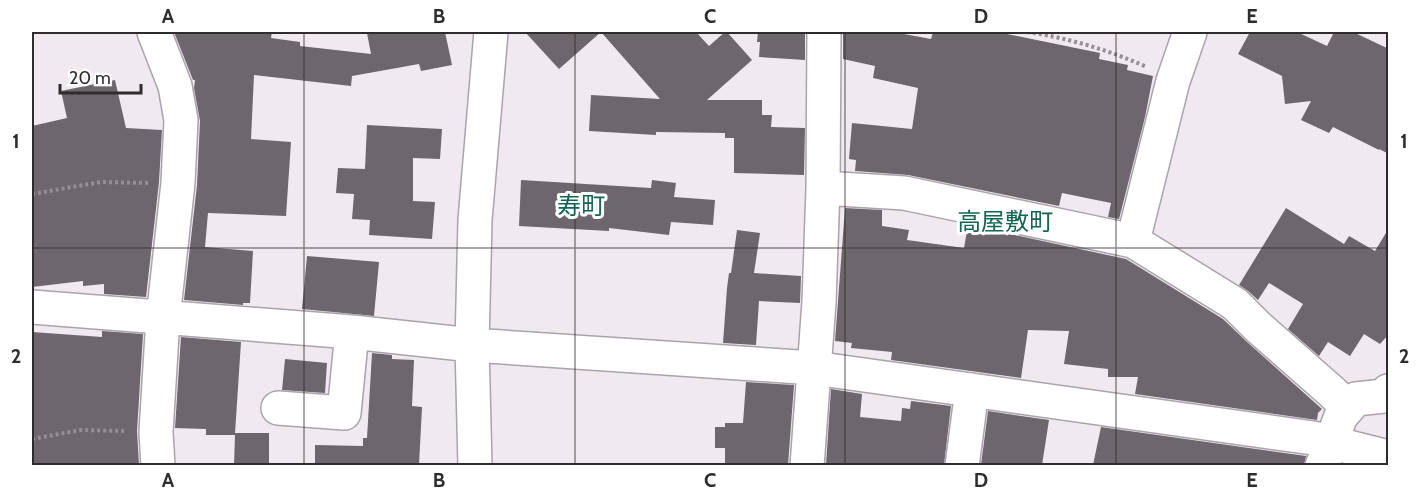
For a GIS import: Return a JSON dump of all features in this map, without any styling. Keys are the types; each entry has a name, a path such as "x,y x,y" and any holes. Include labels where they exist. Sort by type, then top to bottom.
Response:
{"street":[{"path":"154,32 175,86 182,120 178,183 163,318 156,432 158,465"},
{"path":"475,465 472,345 475,220 491,32"},
{"path":"807,465 819,302 823,188 824,32"},
{"path":"1133,241 1173,81 1190,32"},
{"path":"823,188 904,194 1133,241 1235,304 1348,408"},
{"path":"32,307 352,332 472,345 814,368 1313,438 1326,454 1389,457"},
{"path":"278,408 344,413 352,332"},
{"path":"962,465 972,390"},
{"path":"1326,454 1341,416 1356,399 1384,396 1389,391"}],"path":[{"path":"1028,32 1056,36 1094,46 1146,66 1173,81"},
{"path":"32,194 101,182 178,183"},
{"path":"32,439 81,430 156,432"}],"building":[{"path":"174,32 272,32 271,38 300,42 300,46 371,54 367,33 445,32 452,65 421,71 419,64 352,76 351,86 254,75 251,139 291,142 286,216 208,213 205,247 253,251 250,303 243,303 243,305 184,300 197,185 200,121 194,88 195,80 193,80"},
{"path":"525,32 601,32 559,69"},
{"path":"601,32 696,32 709,46 727,32 752,60 707,100 762,100 762,115 772,115 771,127 805,128 804,175 734,173 734,138 725,138 725,133 656,132 656,135 589,131 591,95 660,99"},
{"path":"758,32 805,32 805,60 759,57"},
{"path":"843,32 893,32 931,39 933,32 997,32 1100,53 1099,59 1128,65 1127,70 1153,76 1119,219 1108,217 1111,203 1062,193 1059,206 908,175 855,171 856,160 849,159 852,123 912,129 918,88 873,78 875,66 843,59"},
{"path":"1250,32 1297,32 1327,46 1334,32 1353,32 1389,49 1389,154 1333,127 1329,133 1301,120 1311,101 1285,104 1282,76 1238,54"},
{"path":"115,80 126,128 162,130 159,182 146,297 104,294 104,284 83,286 83,281 32,287 32,126 67,118 61,91"},
{"path":"367,125 442,129 440,159 413,158 413,201 435,202 432,239 369,235 370,220 352,219 354,194 336,193 338,168 365,169"},
{"path":"521,180 651,188 652,180 676,183 674,197 715,200 713,225 671,222 669,235 609,228 609,231 519,226"},
{"path":"845,208 882,210 882,226 909,230 907,240 964,248 968,225 1126,259 1223,319 1322,409 1318,413 1317,420 1135,394 1138,377 1108,377 1108,369 1064,364 1069,331 1028,330 1021,378 891,360 892,352 851,348 852,343 835,341"},
{"path":"1286,208 1344,244 1349,236 1375,251 1389,228 1389,334 1380,344 1364,334 1350,356 1328,342 1319,356 1288,329 1303,304 1269,283 1258,300 1239,285"},
{"path":"737,230 760,233 754,273 801,276 800,303 759,301 756,345 723,343 727,288"},
{"path":"307,256 379,262 374,316 302,309"},
{"path":"102,331 143,334 137,431 139,465 32,465 32,332 102,337"},
{"path":"181,337 241,342 235,433 269,433 269,465 234,465 235,435 206,435 206,429 175,428"},
{"path":"372,353 392,355 392,359 414,360 412,406 422,407 419,465 315,465 315,445 363,446 363,438 367,438"},
{"path":"285,359 327,363 325,393 282,390"},
{"path":"746,382 794,385 788,465 725,465 725,448 715,448 715,427 725,427 725,423 743,423"},
{"path":"831,389 862,394 860,417 901,421 902,408 910,409 911,401 951,406 944,465 826,465"},
{"path":"988,411 1049,420 1042,465 981,465"},
{"path":"1101,427 1306,456 1304,465 1093,465"}],"district":[{"name":"寿町","path":"581,205"},
{"name":"高屋敷町","path":"1005,221"}]}
